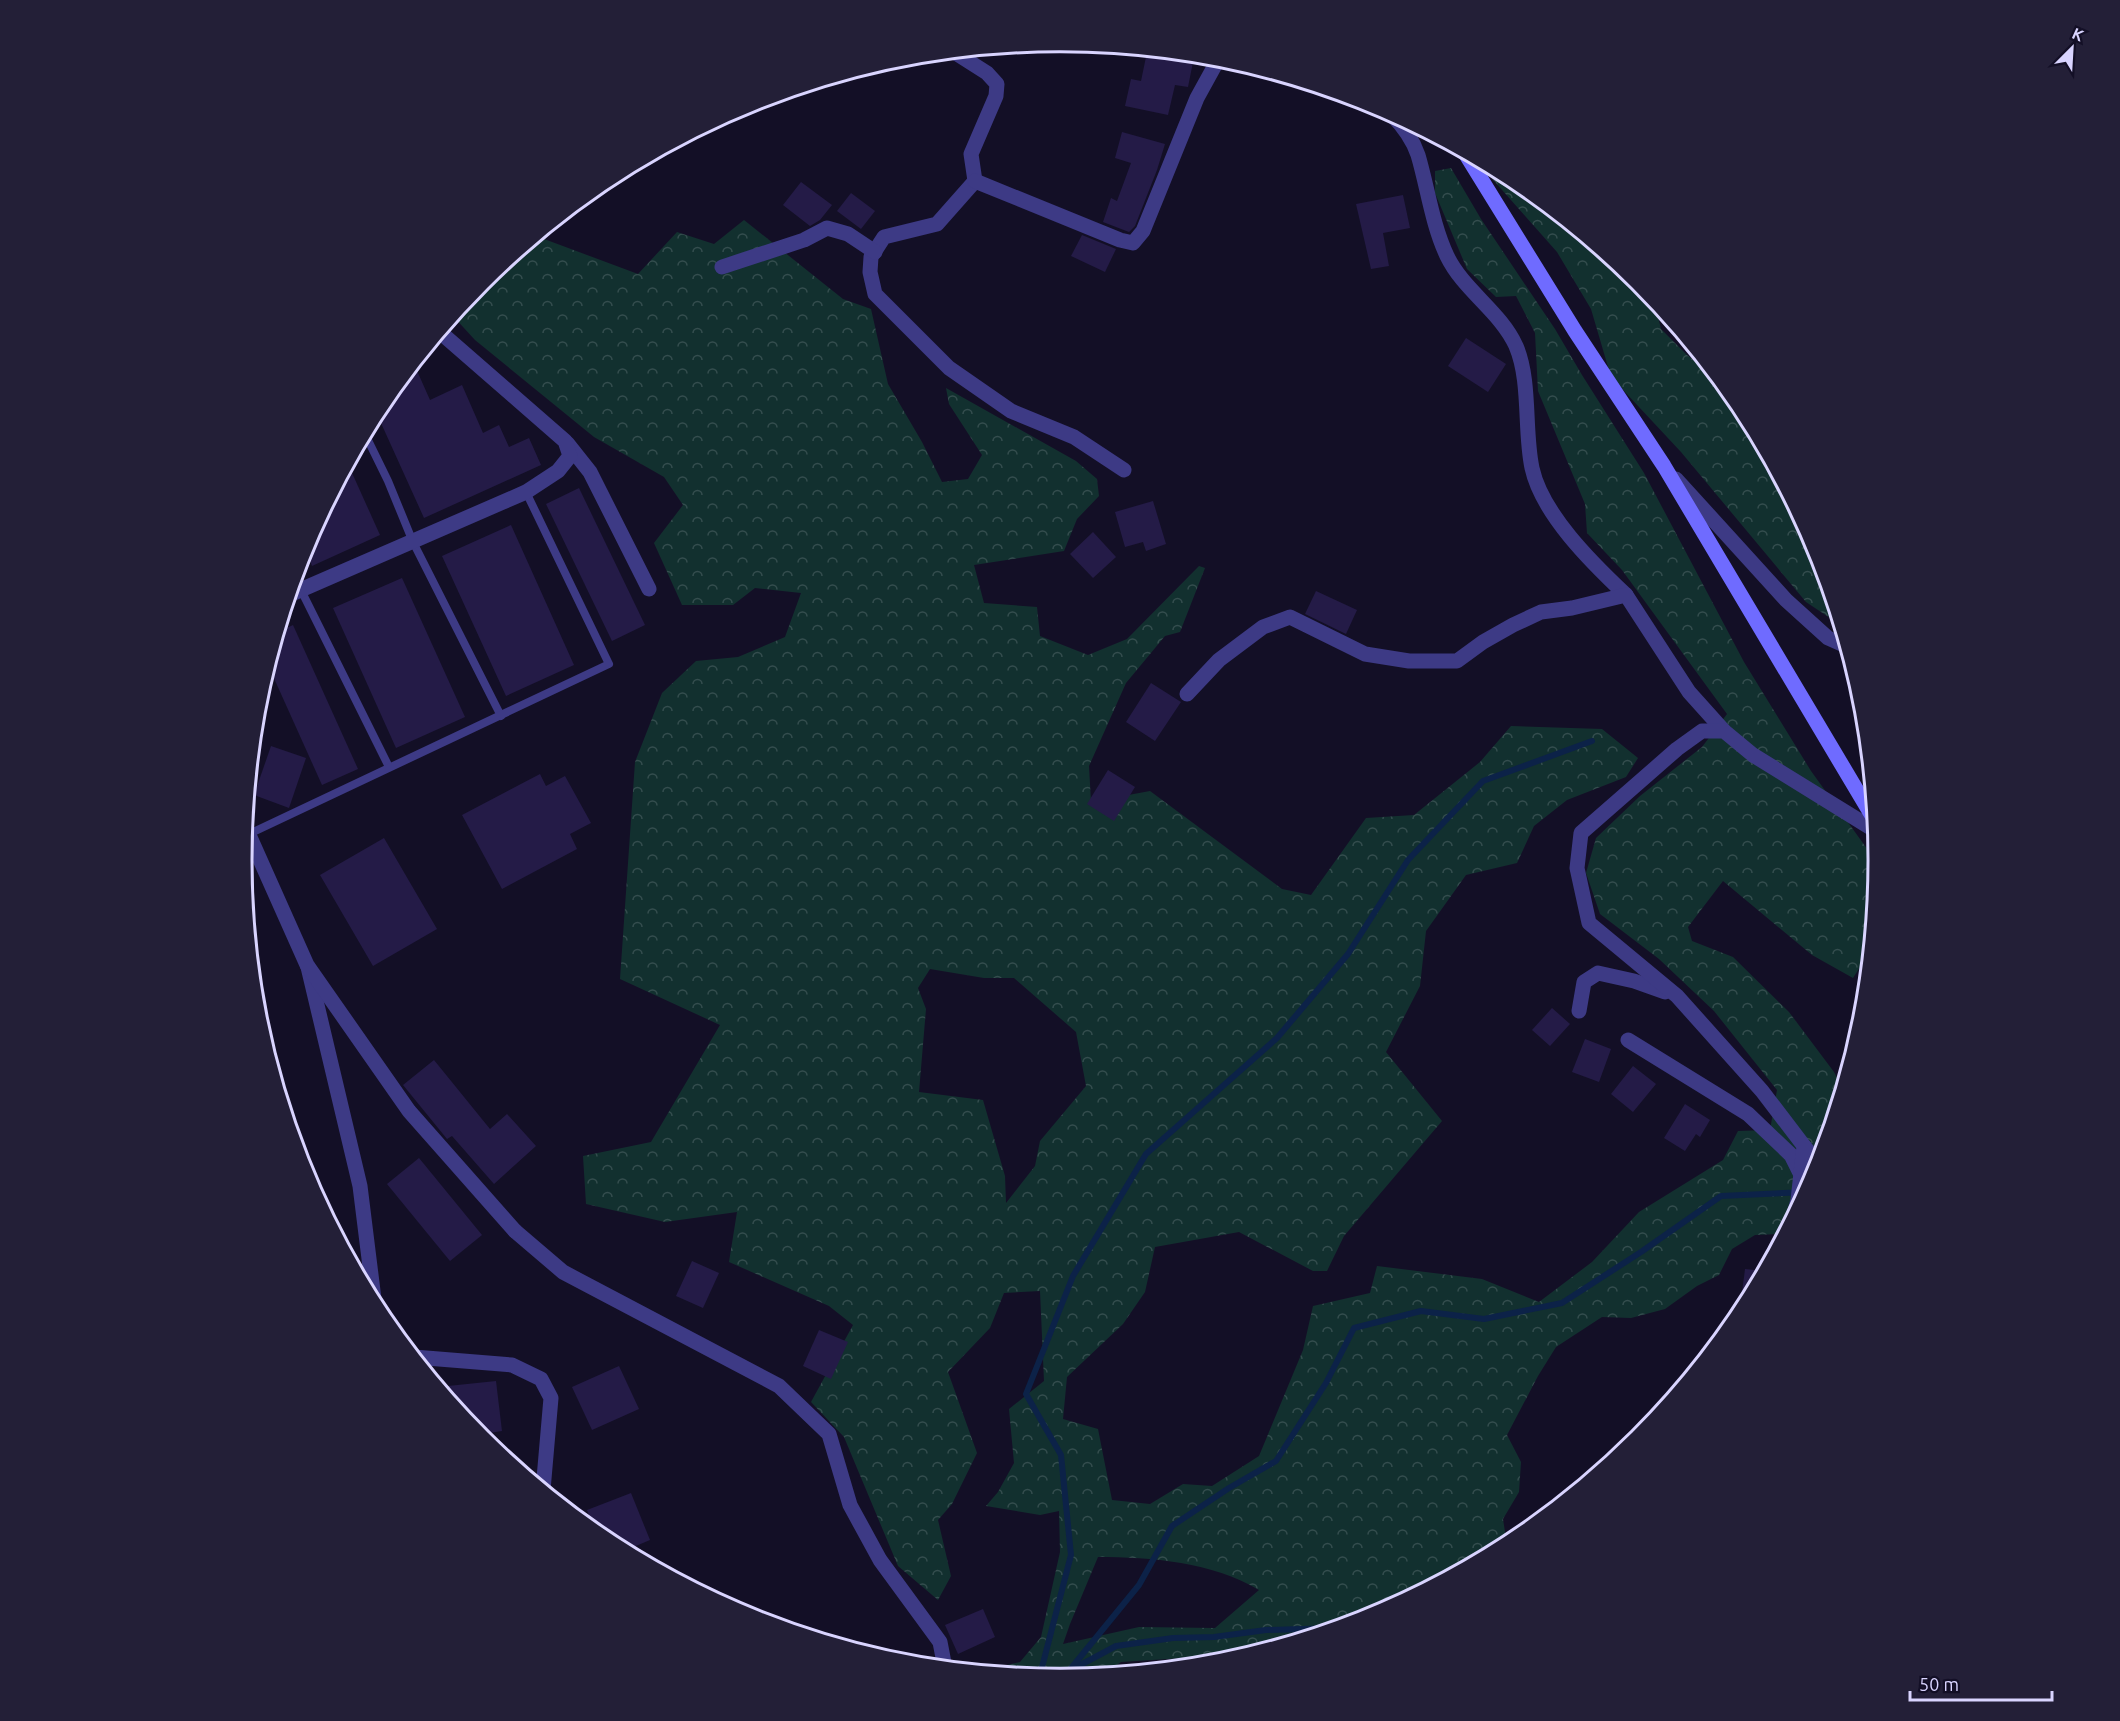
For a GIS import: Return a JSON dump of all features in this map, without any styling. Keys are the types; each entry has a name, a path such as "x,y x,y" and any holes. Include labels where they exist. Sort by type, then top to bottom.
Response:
{"main road":[{"path":"1474,167 1575,330 1664,465 1866,805"}],"street":[{"path":"964,58 987,73 997,84 996,96 971,154 975,181 937,224 884,237 872,257 870,272 875,294 949,368 1011,411 1074,437 1124,470"},
{"path":"975,181 1120,240 1133,243 1143,231 1197,98 1214,67"},
{"path":"1405,130 1418,154 1434,219 1447,256 1467,287 1504,326 1516,348 1524,380 1532,469 1548,508 1600,570 1626,595 1689,692 1724,731 1753,755 1867,825"},
{"path":"722,267 804,240 827,228 848,234 875,252"},
{"path":"446,337 565,441 590,472 649,589"},
{"path":"301,585 414,542 526,492 558,471 570,456 565,441"},
{"path":"1664,465 1785,600 1828,638 1837,642"},
{"path":"1187,694 1219,660 1263,627 1290,617 1365,654 1408,661 1457,661 1483,642 1541,612 1572,608 1626,595"},
{"path":"1724,731 1702,731 1677,749 1581,833 1577,868 1589,923 1677,996 1762,1091 1812,1155"},
{"path":"253,843 307,964 409,1111 515,1231 563,1272 779,1386 829,1434 850,1505 880,1560 940,1642 943,1660"},
{"path":"307,964 360,1186 372,1283"},
{"path":"1579,1011 1584,982 1598,973 1634,981 1677,996"},
{"path":"1628,1040 1748,1113 1791,1155 1801,1175"},
{"path":"1799,1186 1804,1146"},
{"path":"424,1358 512,1365 542,1379 551,1398 544,1482"}],"lane":[{"path":"369,442 414,542 501,716"},
{"path":"253,827 501,716 609,664 526,492"},
{"path":"298,593 388,766"}],"green space":[{"path":"1451,168 1481,219 1555,329 1644,473 1744,662 1811,771 1868,850 1866,913 1861,965 1853,978 1812,955 1723,881 1688,927 1692,941 1733,957 1789,1012 1837,1078 1806,1170 1776,1234 1755,1235 1732,1249 1719,1275 1697,1286 1665,1309 1631,1318 1602,1317 1556,1347 1507,1435 1521,1462 1519,1492 1503,1519 1505,1534 1464,1560 1369,1607 1320,1626 1269,1641 1192,1658 1121,1662 1113,1667 1000,1666 1020,1662 1041,1637 1060,1552 1059,1511 1040,1515 986,1506 998,1492 1014,1463 1009,1409 1044,1381 1040,1291 1004,1293 990,1328 948,1372 977,1453 952,1504 938,1520 951,1576 938,1600 898,1566 844,1437 811,1402 853,1325 829,1306 729,1262 737,1212 665,1222 586,1204 583,1156 651,1142 720,1025 620,979 635,762 662,693 696,661 738,657 785,637 801,593 755,588 733,605 682,605 654,543 683,505 664,477 594,437 475,340 459,322 489,289 544,239 638,274 677,232 714,244 744,220 843,299 871,309 888,384 942,482 968,479 982,455 949,404 946,388 1076,461 1097,479 1099,496 1077,519 1064,551 974,565 984,603 1037,607 1040,636 1088,655 1127,639 1199,566 1205,568 1180,632 1165,636 1126,683 1089,766 1091,802 1150,791 1282,889 1311,895 1366,818 1414,815 1480,762 1511,726 1602,729 1638,758 1626,777 1567,800 1534,826 1517,863 1466,875 1426,931 1420,986 1386,1052 1442,1121 1344,1236 1327,1271 1313,1271 1239,1232 1155,1247 1145,1292 1123,1324 1067,1377 1063,1419 1098,1429 1112,1500 1150,1504 1183,1484 1212,1486 1259,1456 1303,1350 1313,1306 1370,1293 1377,1266 1482,1279 1539,1302 1592,1262 1639,1212 1723,1160 1738,1131 1770,1130 1777,1090 1714,1011 1659,959 1600,914 1586,873 1596,838 1640,796 1702,747 1727,714 1622,570 1587,533 1585,504 1538,391 1535,333 1516,296 1496,297 1467,269 1435,193 1435,171","holes":["930,969 984,978 1014,978 1076,1032 1086,1086 1040,1141 1035,1166 1006,1203 1005,1176 983,1100 919,1092 926,1009 918,988","1098,1557 1139,1558 1202,1567 1222,1573 1259,1590 1215,1628 1139,1627 1063,1644"]},
{"path":"1492,178 1552,219 1593,253 1631,289 1659,319 1661,329 1701,369 1732,412 1785,503 1806,551 1830,618 1806,602 1681,452 1611,377 1591,309 1557,252"}],"building":[{"path":"1146,57 1193,64 1188,87 1175,85 1168,115 1125,106 1131,79 1141,81"},
{"path":"1122,132 1165,144 1135,226 1129,232 1103,222 1111,198 1117,201 1131,163 1115,158"},
{"path":"801,182 832,205 820,220 810,226 783,205"},
{"path":"851,193 875,211 861,229 837,211"},
{"path":"1403,195 1410,228 1383,233 1389,266 1371,269 1356,204"},
{"path":"1082,235 1116,249 1105,272 1071,256"},
{"path":"1466,338 1506,364 1488,392 1448,366"},
{"path":"417,371 430,400 462,385 483,433 499,425 509,447 529,438 541,465 424,518 381,423"},
{"path":"352,472 380,535 312,566 310,561 314,551"},
{"path":"579,488 645,625 612,641 546,504"},
{"path":"1153,501 1166,544 1146,551 1143,542 1125,547 1115,512"},
{"path":"511,525 574,665 506,696 442,556"},
{"path":"1093,532 1116,557 1093,578 1070,554"},
{"path":"402,578 465,717 396,748 333,608"},
{"path":"1316,591 1357,610 1346,634 1305,614"},
{"path":"293,625 358,769 322,785 274,678 287,628"},
{"path":"1151,683 1181,702 1155,741 1126,722"},
{"path":"271,746 306,758 289,808 255,795"},
{"path":"1108,770 1135,787 1114,821 1087,804"},
{"path":"540,774 546,786 565,776 591,823 570,834 577,849 502,889 462,815"},
{"path":"384,838 437,929 373,966 320,875"},
{"path":"1552,1008 1570,1024 1550,1046 1532,1030"},
{"path":"1585,1039 1611,1049 1599,1082 1572,1072"},
{"path":"434,1060 490,1129 507,1114 536,1146 494,1184 452,1136 447,1139 403,1085"},
{"path":"1633,1066 1656,1084 1633,1112 1611,1094"},
{"path":"1685,1104 1710,1120 1700,1137 1696,1134 1685,1151 1664,1138"},
{"path":"419,1158 482,1235 450,1261 387,1184"},
{"path":"692,1261 719,1273 703,1308 676,1296"},
{"path":"1745,1269 1757,1270 1742,1293"},
{"path":"819,1330 848,1342 831,1379 803,1366"},
{"path":"619,1366 639,1409 592,1430 572,1387"},
{"path":"496,1381 502,1431 490,1433 448,1386"},
{"path":"631,1493 650,1540 634,1547 590,1517 587,1510"},
{"path":"983,1609 995,1637 958,1654 945,1625"}],"waterway":[{"path":"1042,1668 1071,1555 1061,1455 1026,1394 1073,1276 1146,1154 1277,1038 1348,954 1408,860 1483,781 1592,741"},
{"path":"1071,1668 1139,1585 1172,1526 1229,1488 1276,1461 1326,1383 1354,1328 1421,1311 1484,1319 1562,1303 1721,1196 1796,1192"},
{"path":"1075,1668 1116,1646 1173,1638 1311,1629"}]}
